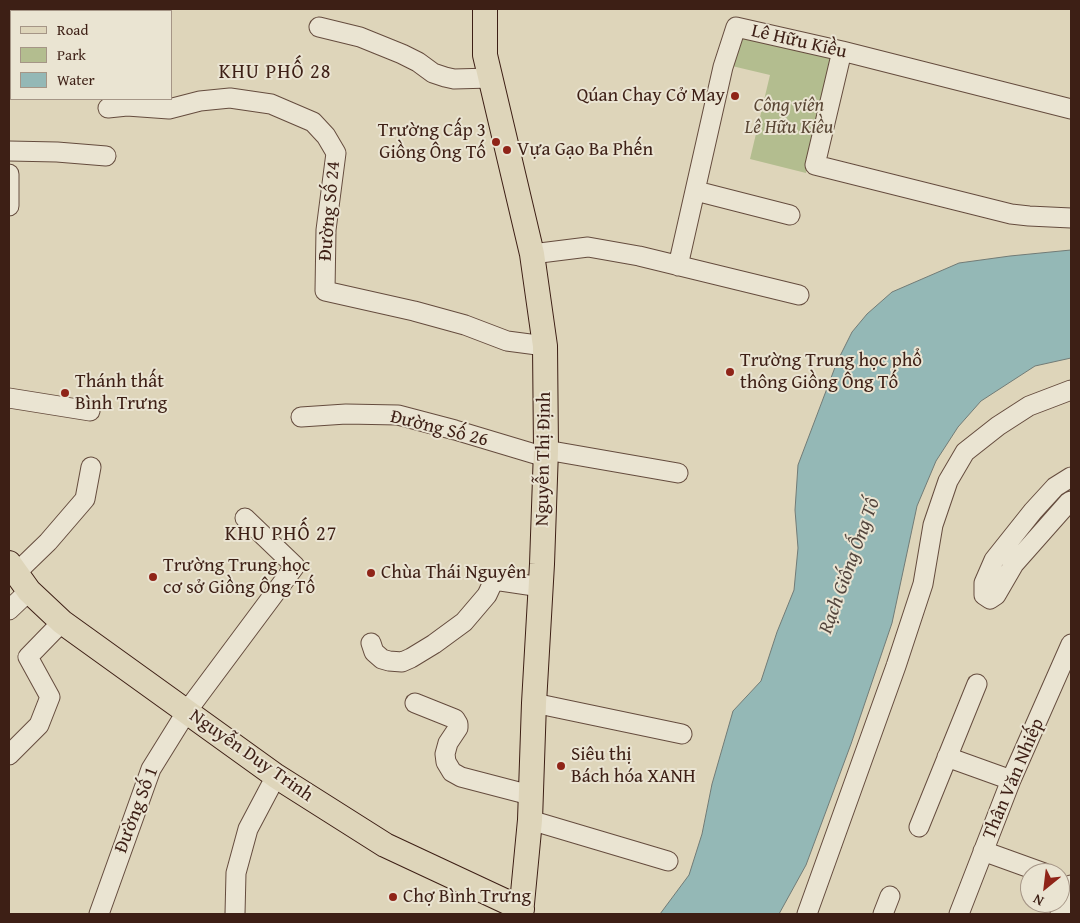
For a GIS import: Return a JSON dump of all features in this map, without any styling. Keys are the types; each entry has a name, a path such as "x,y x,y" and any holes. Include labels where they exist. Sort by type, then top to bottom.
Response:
{"main road":[{"name":"Nguyễn Thị Định","path":"485,9 485,55 532,254 545,346 546,454 541,587 534,703 530,820 522,912"},
{"name":"Nguyễn Duy Trinh","path":"19,575 62,622 276,776 385,845 522,912"}],"street":[{"name":"Lê Hữu Kiều","path":"678,266 723,67 736,27 842,51 1071,109"},
{"path":"319,28 360,37 402,54 418,62 433,73 445,77 454,79 491,78"},
{"path":"842,51 815,165 1011,214 1071,218"},
{"name":"Đường Số 24","path":"108,108 127,106 169,109 230,98 271,104 313,122 326,136 336,153 326,230 325,291 414,311 464,325 507,341 545,346"},
{"path":"9,151 106,156"},
{"path":"9,174 9,206"},
{"path":"696,191 790,215"},
{"path":"532,254 588,247 639,256 799,295"},
{"path":"807,914 896,666 923,584 933,525 948,481 965,452 998,426 1029,406 1071,390"},
{"path":"9,398 90,411"},
{"name":"Đường Số 26","path":"301,417 346,414 398,415 546,454 678,473"},
{"path":"9,610 19,575 84,499 91,467"},
{"path":"1055,487 1070,504 1014,564 996,596 990,600 984,595 984,583 994,560 1055,487 1071,476"},
{"name":"Đường Số 1","path":"99,914 151,769 187,711 295,566 245,518"},
{"path":"371,643 374,652 382,659 402,662 434,644 464,622 488,595 494,580 541,587"},
{"path":"9,755 39,725 50,697 28,657 62,622"},
{"name":"Thân Văn Nhiếp","path":"959,914 1011,780 1071,644"},
{"path":"919,827 977,684"},
{"path":"416,703 455,719 458,724 458,728 448,743 444,754 452,772 530,795"},
{"path":"534,703 682,734"},
{"path":"947,757 1011,780"},
{"path":"235,914 236,873 248,829 276,776"},
{"path":"530,820 668,861"},
{"path":"984,851 1020,864"},
{"path":"1060,914 1071,884"},
{"path":"883,914 890,896"}],"green space":[{"name":"Công viên Lê Hữu Kiều","path":"739,35 833,58 806,173 750,159 770,75 732,66"}],"water":[{"name":"Rạch Giống Ống Tố","path":"1071,250 1071,358 1035,366 981,401 958,427 936,461 917,506 892,623 851,744 806,865 779,914 660,914 689,875 702,834 712,784 733,711 761,681 777,632 794,590 798,548 795,510 798,465 837,362 852,332 867,314 892,292 959,263"}],"place":[{"name":"Qúan Chay Cở May","path":"735,96"},
{"name":"Trường Cấp 3 Giồng Ông Tố","path":"496,142"},
{"name":"Vựa Gạo Ba Phến","path":"507,150"},
{"name":"Trường Trung học phổ thông Giồng Ông Tố","path":"730,372"},
{"name":"Thánh thất Bình Trưng","path":"65,393"},
{"name":"Chùa Thái Nguyên","path":"371,573"},
{"name":"Trường Trung học cơ sở Giồng Ông Tố","path":"153,577"},
{"name":"Siêu thị Bách hóa XANH","path":"561,766"},
{"name":"Chợ Bình Trưng","path":"393,897"}],"district":[{"name":"KHU PHỐ 28","path":"275,73"},
{"name":"KHU PHỐ 27","path":"281,535"}]}
